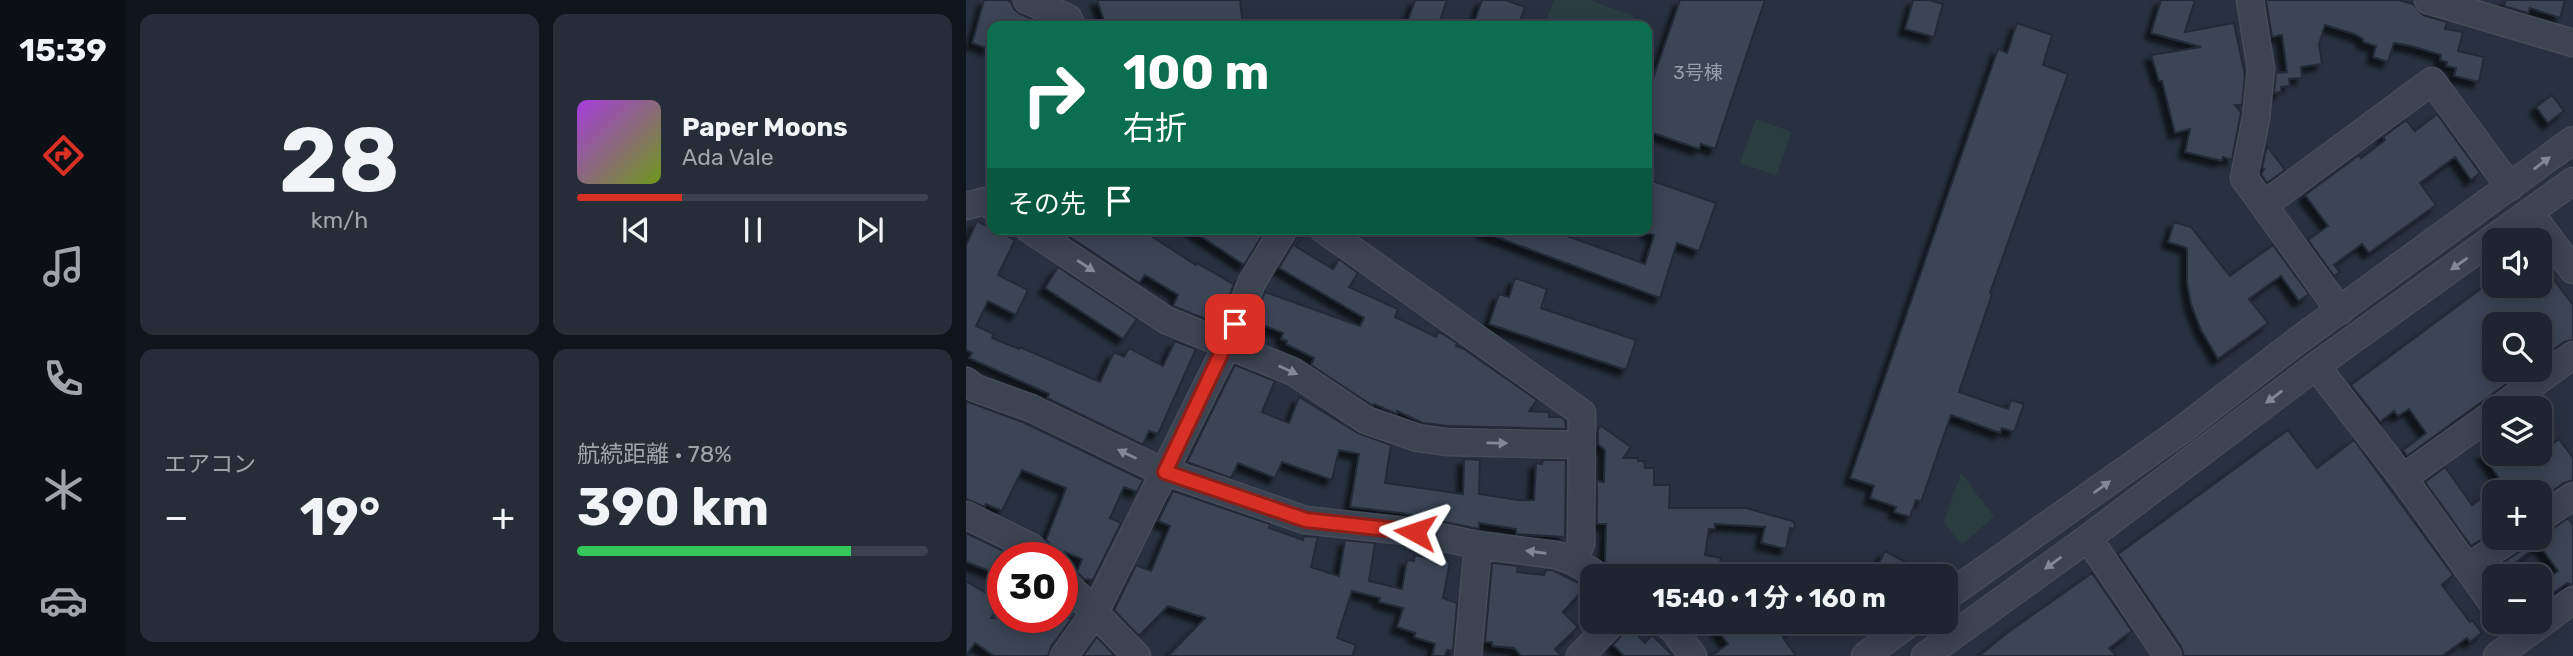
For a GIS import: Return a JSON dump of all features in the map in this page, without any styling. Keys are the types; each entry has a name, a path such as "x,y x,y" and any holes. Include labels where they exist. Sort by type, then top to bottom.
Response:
{"street":[{"path":"1027,0 1070,21"},
{"path":"2250,0 2261,69 2256,118 2244,178 2340,311"},
{"path":"2428,0 2573,43"},
{"path":"2264,205 2432,82 2510,187"},
{"path":"1958,589 2179,432 2573,140"},
{"path":"1925,656 2088,538 2316,366 2573,181"},
{"path":"966,206 987,202"},
{"path":"2530,214 2573,270"},
{"path":"1038,235 1166,320 1294,372 1366,419 1418,438 1447,442 1582,445"},
{"path":"1064,656 1095,612 1227,345 1252,282 1280,235"},
{"path":"1331,235 1582,413 1581,544 1573,561"},
{"path":"2517,396 2573,355"},
{"path":"2316,366 2403,478 2482,588"},
{"path":"966,381 975,388 1031,408 1165,472 1306,520 1415,532 1478,545 1556,555 1580,565"},
{"path":"2403,478 2482,422"},
{"path":"2552,510 2573,496"},
{"path":"966,514 1021,542"},
{"path":"2088,538 2168,656"},
{"path":"1468,656 1478,545"},
{"path":"2468,568 2494,550"},
{"path":"1078,595 1138,656"},
{"path":"2552,610 2573,600"},
{"path":"1580,656 1601,634"},
{"path":"1677,634 1693,656"},
{"path":"1865,656 1895,634"},
{"path":"2497,656 2510,634"}],"green space":[{"path":"1554,0 1589,0 1634,16 1632,21 1546,21"},
{"path":"1756,119 1792,132 1776,175 1740,163"},
{"path":"1961,473 1994,517 1962,544 1944,523"}],"building":[{"path":"984,0 1007,0 1020,14 1037,21 987,21 987,48 972,43"},
{"path":"1097,0 1240,0 1242,21 1104,21"},
{"path":"1415,0 1447,0 1440,21 1408,21"},
{"path":"1482,0 1505,0 1525,7 1520,21 1475,21"},
{"path":"1680,0 1765,0 1715,149 1701,144 1699,149 1652,133 1652,81"},
{"path":"1913,0 1929,0 1943,4 1934,37 1905,29"},
{"path":"2161,0 2195,0 2185,32 2234,23 2245,75 2242,105 2235,105 2241,112 2232,160 2223,157 2222,161 2185,152 2190,129 2175,133 2162,81 2159,81 2151,55 2201,47 2151,33"},
{"path":"2266,0 2398,0 2413,4 2423,15 2447,22 2445,29 2463,32 2458,51 2484,57 2479,82 2454,76 2456,68 2446,66 2447,62 2440,60 2441,55 2411,46 2394,43 2388,62 2373,57 2376,46 2363,42 2363,39 2354,34 2325,25 2319,44 2322,64 2301,67 2302,78 2289,79 2290,86 2281,87 2281,92 2274,93 2276,73 2287,72 2282,35 2272,37"},
{"path":"2506,0 2565,0 2560,18 2530,8 2528,13 2504,6"},
{"path":"2017,23 2052,35 2043,65 2068,74 1990,293 1992,294 1959,392 2008,409 2011,400 2024,404 2014,432 2002,428 2000,433 1951,415 1921,502 1916,500 1910,517 1894,512 1896,507 1870,498 1874,486 1850,478 1998,49 2007,53"},
{"path":"2552,95 2564,111 2548,123 2536,107"},
{"path":"2437,114 2480,173 2471,180 2455,157 2420,183 2436,205 2369,253 2362,244 2334,265 2340,272 2334,276 2308,240 2328,226 2305,195 2359,155 2361,158 2406,120 2415,131"},
{"path":"2267,146 2285,170 2267,183 2261,174"},
{"path":"1652,181 1716,203 1699,251 1677,243 1660,298 1491,235 1565,235 1645,264 1654,235"},
{"path":"977,221 987,226 987,235 1005,235 1015,240 998,275 1028,290 1016,315 988,301 976,326 994,334 992,338 1019,349 1020,347 1100,382 1114,352 1124,357 1129,348 1163,366 1175,341 1196,349 1158,434 1149,431 1143,445 1047,398 1049,394 969,358 972,353 966,350 966,245"},
{"path":"2174,222 2191,227 2230,276 2273,245 2309,294 2299,301 2281,276 2249,299 2268,323 2218,359 2201,330 2191,304 2187,283 2187,248 2168,242"},
{"path":"1067,235 1149,235 1196,265 1197,263 1233,284 1235,281 1218,324 1173,306 1178,295 1145,275 1139,283"},
{"path":"1199,235 1262,235 1244,265"},
{"path":"1298,236 1300,238 1295,246 1333,269 1339,259 1358,273 1349,287 1398,309 1395,317 1436,337 1438,332 1443,334 1457,343 1456,346 1537,400 1529,411 1549,412 1549,417 1561,417 1565,420 1566,429 1423,423 1397,411 1397,414 1374,404 1373,406 1311,365 1314,358 1286,344 1287,341 1281,339 1283,333 1253,321 1265,292 1360,326 1364,318 1279,268"},
{"path":"1058,267 1137,319 1123,339 1045,288"},
{"path":"2552,277 2573,305 2573,340 2564,342 2552,351 2552,312 2482,312 2482,382 2509,382 2490,396 2482,396 2482,402 2407,456 2403,450 2426,433 2409,409 2398,416 2394,411 2380,422 2351,385 2482,288 2482,298 2552,298"},
{"path":"1515,278 1547,289 1541,308 1636,340 1626,370 1489,324 1499,294 1509,297"},
{"path":"1235,365 1275,381 1262,412 1289,423 1299,397 1358,433 1391,445 1385,483 1463,494 1464,459 1480,460 1479,494 1534,500 1536,463 1542,464 1543,460 1566,460 1565,537 1516,534 1516,529 1479,523 1479,529 1401,513 1350,507 1359,454 1339,450 1332,480 1282,462 1275,478 1238,463 1231,478 1187,462"},
{"path":"966,401 1025,423 1143,480 1137,492 1124,487 1110,518 1121,523 1093,580 1084,579 1078,573 1082,559 1078,557 1078,542 1046,540 1066,488 1022,470 1002,511 966,499"},
{"path":"1601,426 1631,447 1623,458 1638,458 1638,461 1644,461 1645,468 1654,468 1654,485 1670,485 1669,508 1746,508 1792,521 1795,524 1794,529 1790,528 1786,549 1761,543 1765,527 1715,524 1715,529 1709,529 1705,555 1721,558 1720,564 1608,564 1605,561 1606,524 1597,524 1597,481 1604,482 1605,450 1598,444 1598,429"},
{"path":"2288,430 2317,468 2354,440 2453,575 2442,585 2470,622 2472,620 2482,633 2470,642 2467,638 2442,656 2184,656 2181,647 2118,554"},
{"path":"2559,439 2573,458 2573,480 2552,491 2552,480 2500,480 2491,466 2552,466 2552,444"},
{"path":"2445,467 2472,505 2482,498 2482,539 2471,546 2425,482"},
{"path":"1173,491 1270,524 1269,528 1303,540 1304,536 1318,537 1311,567 1339,576 1345,540 1375,543 1369,581 1402,589 1407,560 1414,561 1415,555 1450,562 1443,598 1457,603 1453,651 1447,650 1445,656 1432,656 1435,644 1414,637 1415,633 1397,627 1403,608 1379,602 1380,598 1352,591 1337,638 1356,645 1352,656 1168,656 1205,618 1168,606 1139,636 1114,610 1136,565 1151,571 1170,526 1158,521"},
{"path":"2568,518 2573,525 2573,585 2567,583 2552,594 2552,575 2558,571 2543,550 2552,550 2552,529"},
{"path":"966,533 987,543 987,570 966,562"},
{"path":"2522,550 2532,550 2514,564 2501,564"},
{"path":"1885,551 1909,564 1878,564"},
{"path":"1492,563 1518,566 1517,572 1544,575 1546,570 1552,570 1580,584 1580,593 1563,612 1578,627 1555,649 1562,656 1521,656 1514,648 1492,646 1492,642 1485,642"},
{"path":"2092,573 2132,631 2109,648 2117,656 1979,656 2007,633"},
{"path":"966,581 987,594 987,633 1061,633 1048,656 994,656 975,643 966,656"},
{"path":"1622,634 1637,634 1645,643 1652,635 1673,656 1624,656 1613,645"},
{"path":"1720,634 1785,634 1782,636 1796,656 1711,656 1728,644"},
{"path":"1097,637 1115,656 1083,656"}],"route":[{"path":"1235,324 1165,472 1306,520 1415,532"}]}
